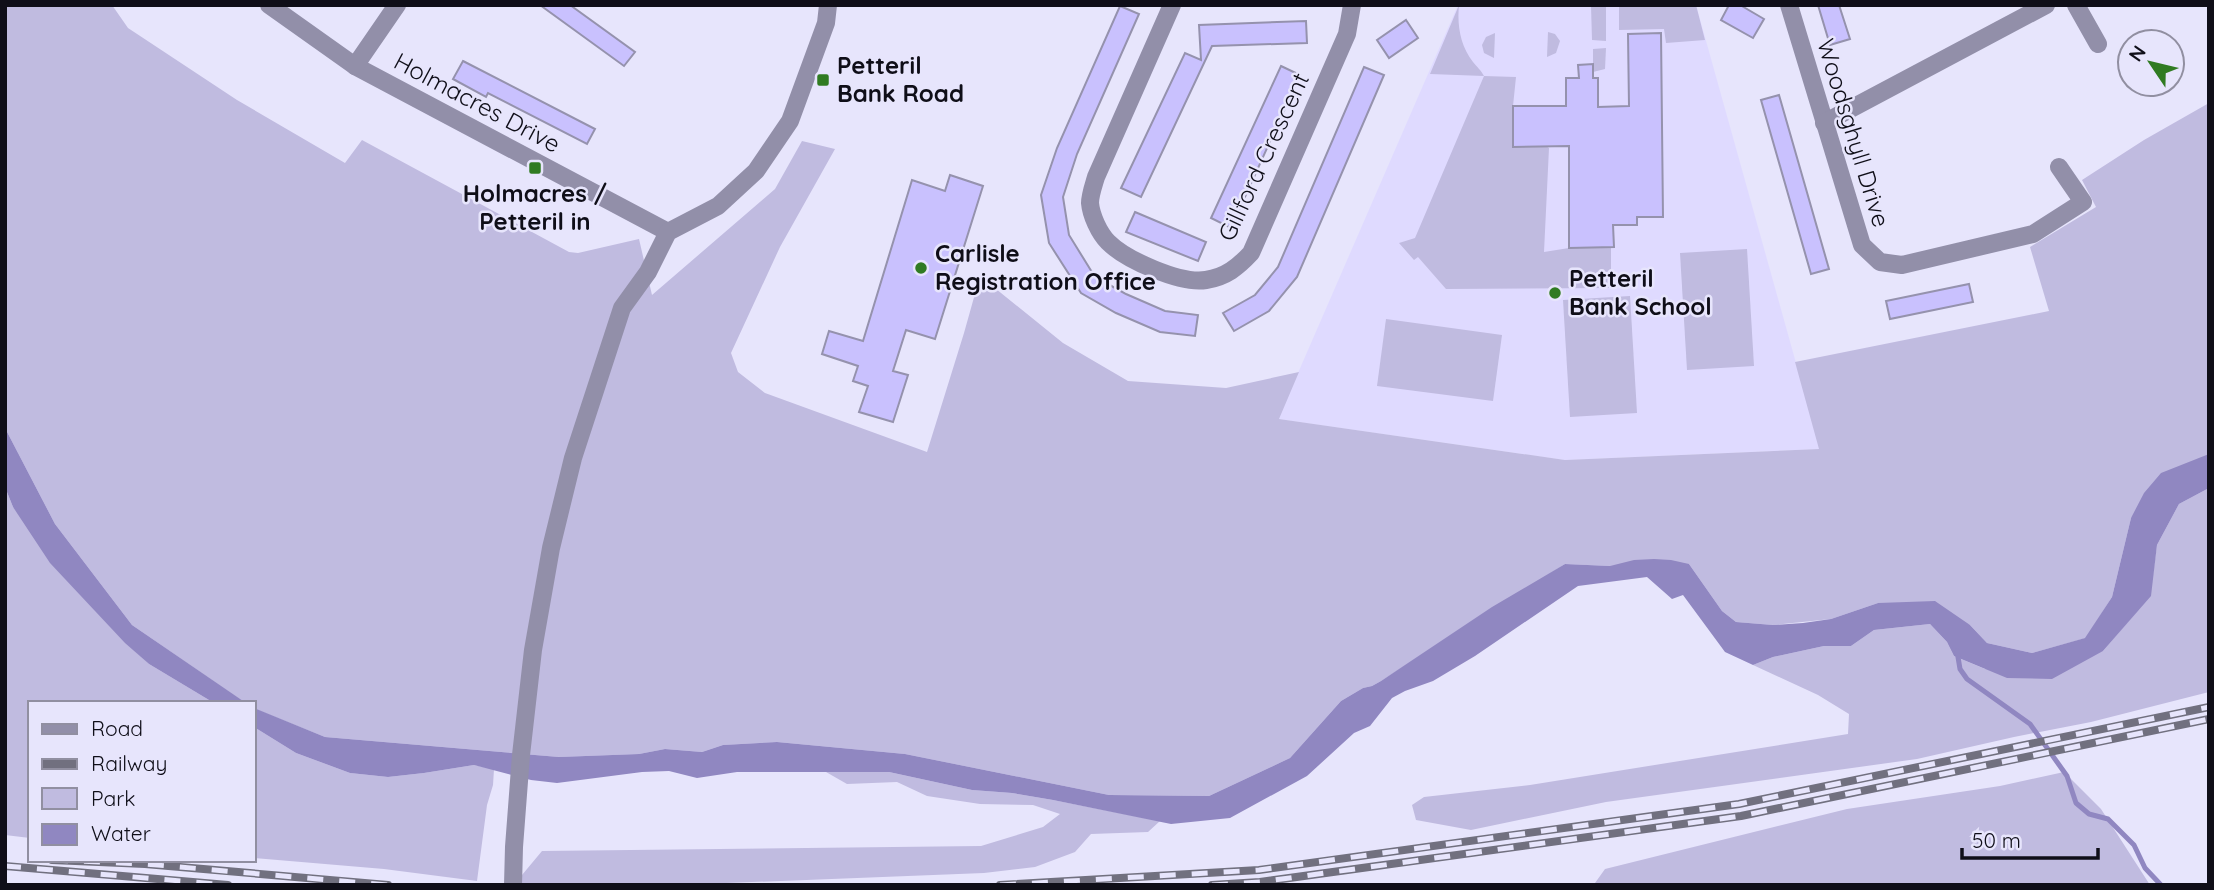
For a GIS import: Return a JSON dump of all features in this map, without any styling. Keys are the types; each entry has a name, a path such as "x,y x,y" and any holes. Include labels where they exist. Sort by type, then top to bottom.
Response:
{"street":[{"name":"Holmacres Drive","path":"269,5 355,66 668,232"},
{"path":"355,66 397,5"},
{"path":"513,885 521,755 533,650 551,548 573,458 622,308 648,272 668,232 718,206 756,170 790,121 825,23 828,5"},
{"name":"Gillford Crescent","path":"1172,5 1096,177 1090,202 1096,223 1105,240 1120,252 1172,277 1189,281 1226,275 1251,253 1347,34 1352,5"},
{"name":"Woodsghyll Drive","path":"1789,5 1862,245 1880,262 1902,265 2033,234 2083,202 2059,167"},
{"path":"1824,123 2046,5"},
{"path":"2076,5 2098,44"}],"shaded area":[{"name":"Petteril Bank School","path":"1458,5 1696,5 1820,449 1565,460 1278,419"}],"green space":[{"path":"5,5 112,5 128,28 237,100 345,163 362,140 569,252 578,253 639,239 652,295 775,189 802,141 835,149 780,247 731,353 738,372 765,393 927,452 980,276 1063,343 1128,381 1226,388 1299,372 1279,419 1565,460 1819,449 1795,362 2049,311 2030,247 2096,207 2082,180 2209,103 2209,455 2131,518 2112,597 2086,638 2032,653 1987,643 1970,625 1878,603 1831,619 1773,625 1736,622 1722,611 1689,564 1565,564 1381,681 1341,701 1290,758 1209,796 1109,795 905,754 777,742 723,745 702,752 665,749 639,754 559,757 325,737 256,709 256,701 243,701 132,625 55,524 5,428"},
{"path":"1459,5 1462,42 1484,76 1430,74"},
{"path":"1591,5 1606,5 1606,41 1592,40"},
{"path":"1619,5 1696,5 1705,40 1666,43 1664,29 1619,30"},
{"path":"1548,32 1555,34 1560,41 1556,53 1547,57"},
{"path":"1495,33 1494,58 1484,53 1482,45 1486,37"},
{"path":"1606,48 1605,69 1593,72 1593,49"},
{"path":"1484,76 1516,77 1513,146 1549,148 1544,252 1569,248 1611,247 1611,288 1446,289 1418,257 1414,260 1399,243 1415,238"},
{"path":"1747,249 1754,366 1687,370 1680,253"},
{"path":"1630,296 1637,413 1570,417 1563,300"},
{"path":"1386,319 1502,335 1493,401 1377,386"},
{"path":"5,487 13,507 89,603 125,642 149,664 211,701 28,701 28,838 5,835"},
{"path":"2209,488 2209,692 2091,722 1917,759 1606,802 1471,830 1416,820 1412,805 1424,797 1530,785 1848,734 1849,714 1818,695 1753,665 1773,657 1824,646 1851,646 1874,630 1930,624 1947,642 1954,656 1985,669 2103,651 2150,596 2157,545 2179,504"},
{"path":"256,728 296,753 350,773 388,777 474,765 494,769 477,881 384,869 256,858"},
{"path":"826,772 889,772 972,790 1012,793 1160,821 1148,832 1091,834 1075,852 1035,867 984,873 676,885 521,885 522,875 542,851 981,846 1043,827 1060,814 1033,805 980,804 927,796 897,782 847,784"},
{"path":"2064,772 2101,809 2150,885 1595,883 1605,869 1847,809 2000,786"}],"water":[{"path":"5,428 55,524 132,625 243,701 211,701 149,664 125,643 50,563 13,507 5,487"},
{"path":"2209,454 2209,488 2179,504 2157,545 2151,596 2103,651 2052,679 2007,678 1954,656 1947,642 1930,624 1874,630 1851,646 1824,646 1773,657 1753,665 1725,652 1683,595 1672,599 1647,577 1578,586 1475,656 1433,681 1392,698 1370,726 1354,733 1307,776 1230,818 1171,824 1053,800 972,790 889,772 737,772 697,778 669,771 557,783 531,780 474,765 388,777 350,773 296,753 256,728 256,709 325,737 559,757 639,754 665,749 702,752 723,745 777,742 905,754 1109,795 1209,796 1290,758 1341,701 1381,681 1492,607 1565,564 1610,566 1634,560 1654,559 1689,564 1722,611 1736,622 1773,625 1803,623 1831,619 1878,603 1935,601 1970,625 1987,643 2032,653 2085,638 2112,597 2131,518 2144,493 2161,473"}],"building":[{"path":"540,5 570,5 635,52 624,66"},
{"path":"1729,5 1740,5 1764,19 1753,38 1721,20"},
{"path":"1818,5 1839,5 1850,39 1830,45"},
{"path":"1120,6 1139,14 1077,154 1063,197 1069,235 1095,277 1165,311 1198,315 1195,336 1160,332 1116,313 1081,293 1049,243 1041,195 1057,148"},
{"path":"1406,20 1418,38 1389,58 1377,40"},
{"path":"1306,21 1307,43 1212,46 1141,197 1121,188 1185,53 1201,60 1199,25"},
{"path":"1661,33 1663,217 1637,217 1637,225 1613,225 1614,247 1569,248 1569,146 1513,147 1513,106 1566,106 1566,78 1579,78 1578,65 1593,64 1593,78 1598,78 1598,107 1629,106 1628,34"},
{"path":"463,61 595,129 587,144 488,93 486,97 453,79"},
{"path":"1281,66 1300,75 1231,228 1211,218"},
{"path":"1364,67 1384,75 1297,277 1269,311 1234,331 1223,313 1255,295 1278,267"},
{"path":"1779,95 1829,269 1811,274 1761,100"},
{"name":"Carlisle Registration Office","path":"950,175 983,186 935,339 906,330 893,371 908,375 893,422 859,412 868,386 853,381 858,366 822,354 829,331 863,341 912,180 945,191"},
{"path":"1135,212 1206,242 1198,261 1126,232"},
{"path":"1969,284 1973,302 1890,319 1886,301"}],"waterway":[{"path":"1957,651 1960,669 1967,679 2030,724 2067,776 2076,803 2089,814 2108,819 2134,845 2145,868 2161,885"}],"railway":[{"path":"1000,885 1259,870 1739,804 2209,707"},
{"path":"1212,885 1260,882 1741,816 2209,719"},
{"path":"98,862 388,885"},
{"path":"5,866 228,885"}],"place":[{"name":"Petteril Bank Road","path":"823,80"},
{"name":"Holmacres / Petteril in","path":"535,168"},
{"name":"Carlisle Registration Office","path":"921,268"},
{"name":"Petteril Bank School","path":"1555,293"}]}
